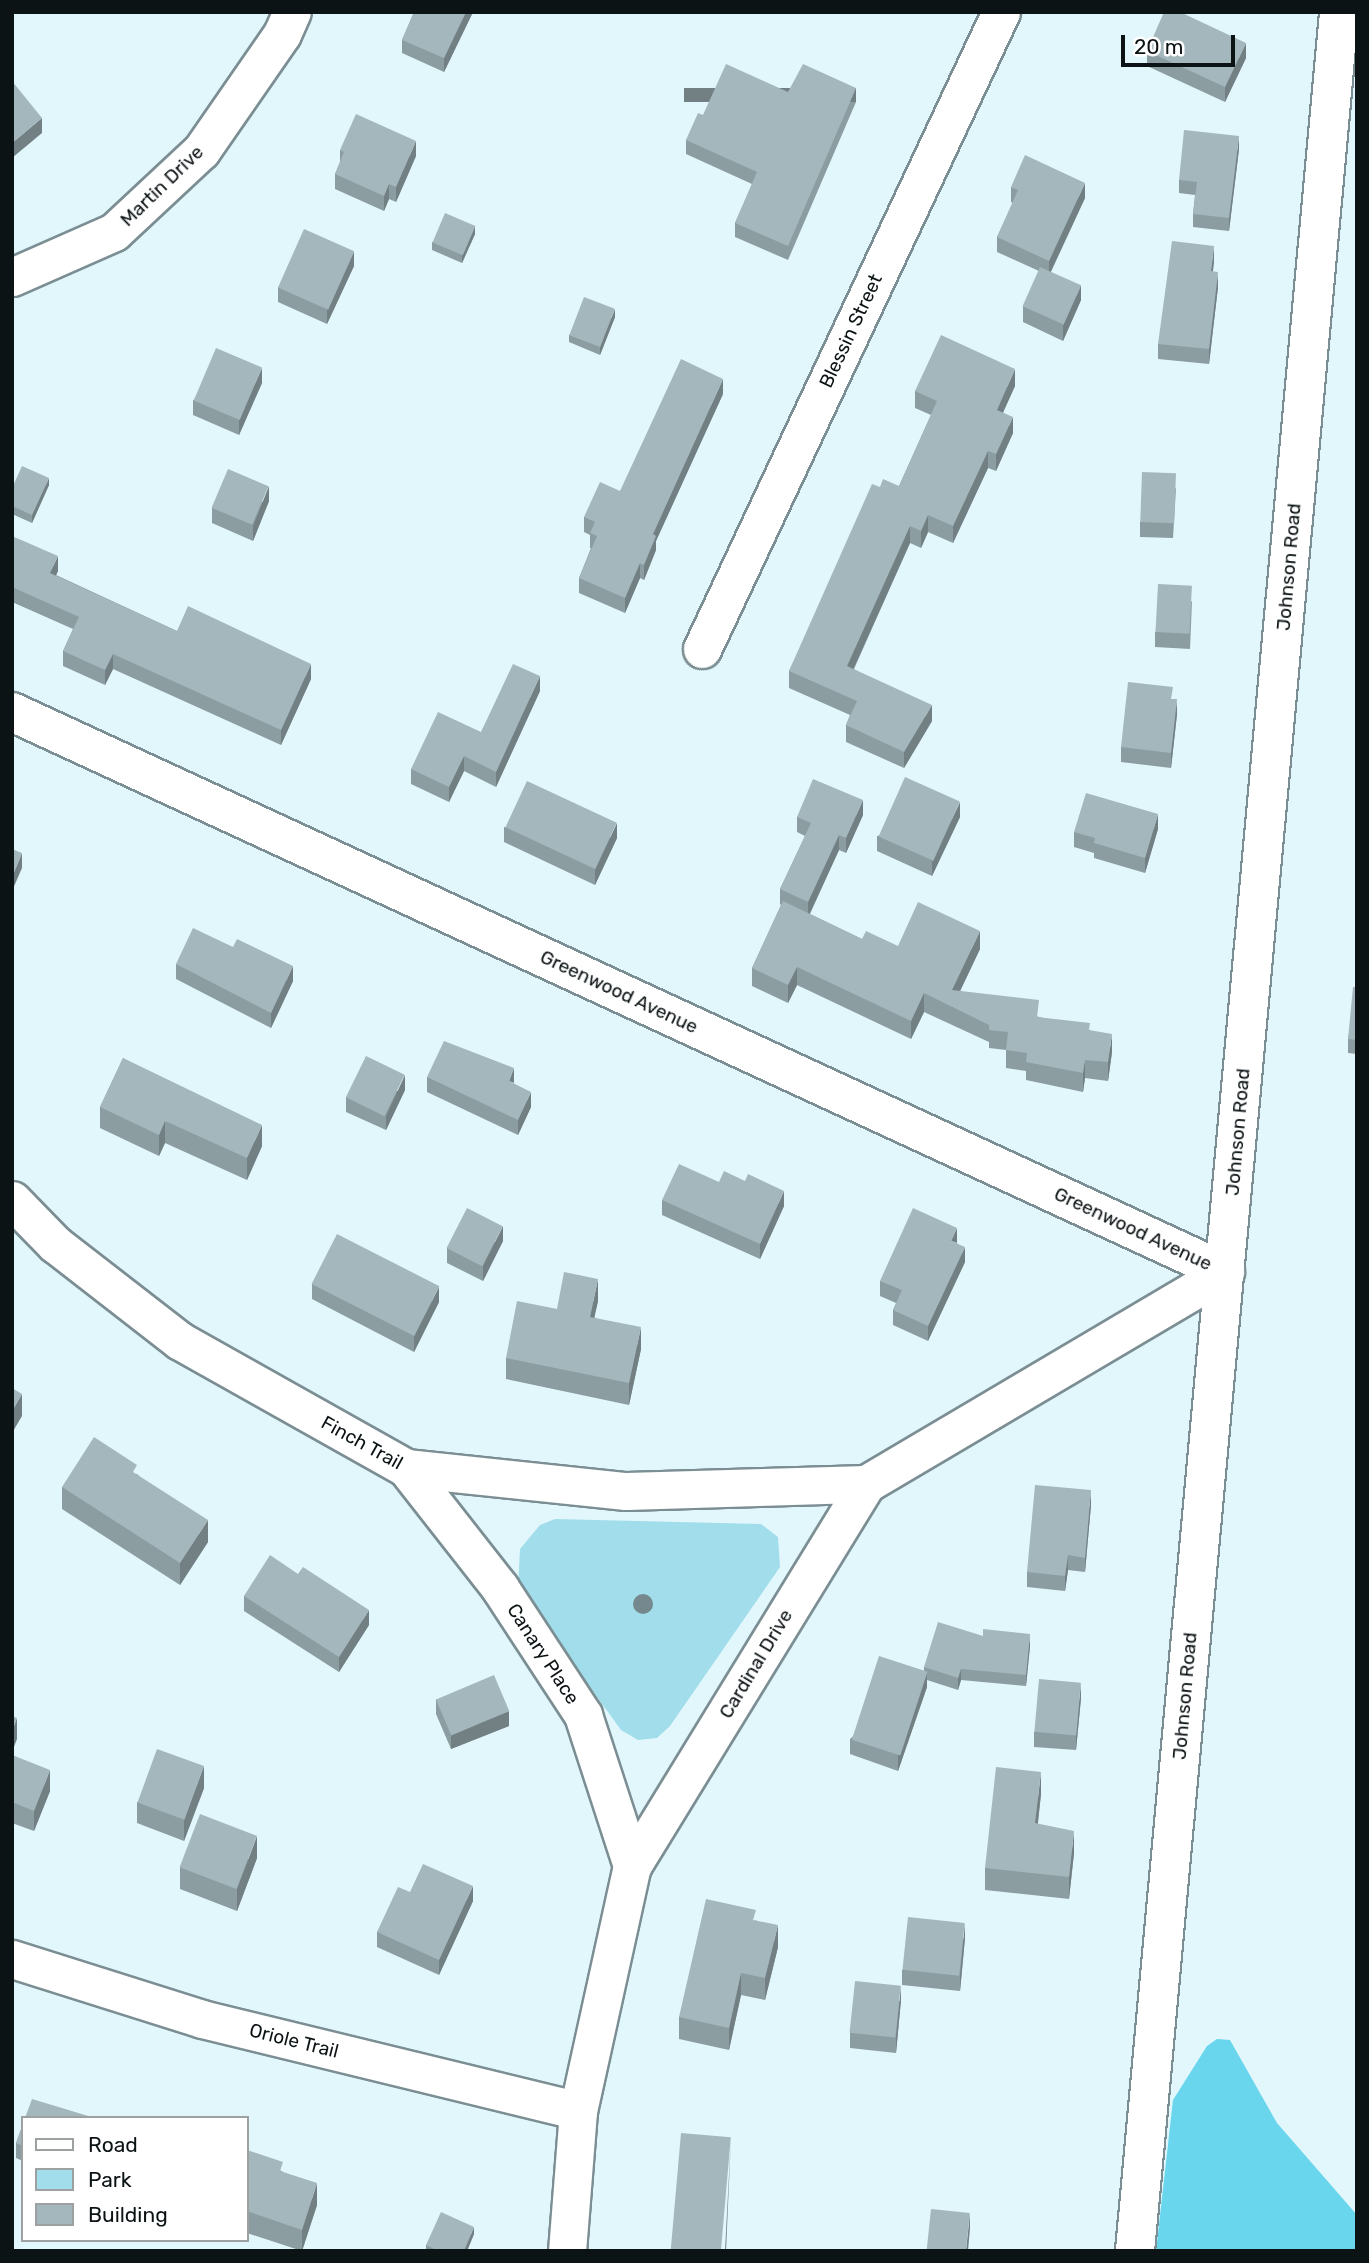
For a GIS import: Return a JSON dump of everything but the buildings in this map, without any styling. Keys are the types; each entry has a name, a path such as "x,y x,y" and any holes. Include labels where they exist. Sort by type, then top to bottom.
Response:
{"main road":[{"name":"Johnson Road","path":"1135,2251 1339,12"},
{"name":"Greenwood Avenue","path":"12,712 1225,1272"}],"street":[{"name":"Martin Drive","path":"12,277 114,232 201,151 282,34 292,12"},
{"name":"Blessin Street","path":"702,649 1001,12"},
{"name":"Finch Trail","path":"12,1200 55,1244 180,1341 406,1468 626,1491 866,1483"},
{"name":"Cardinal Drive","path":"567,2251 578,2111 632,1866 866,1483 1225,1272"},
{"name":"Canary Place","path":"406,1468 500,1588 583,1715 632,1866"},
{"name":"Oriole Trail","path":"12,1959 202,2019 578,2111"}],"green space":[{"path":"555,1519 761,1524 778,1537 780,1567 670,1726 657,1738 638,1740 621,1730 518,1588 520,1549 540,1525"}],"shaded area":[{"path":"1217,2039 1230,2040 1277,2123 1357,2215 1357,2251 1156,2251 1173,2100 1207,2046"}]}
